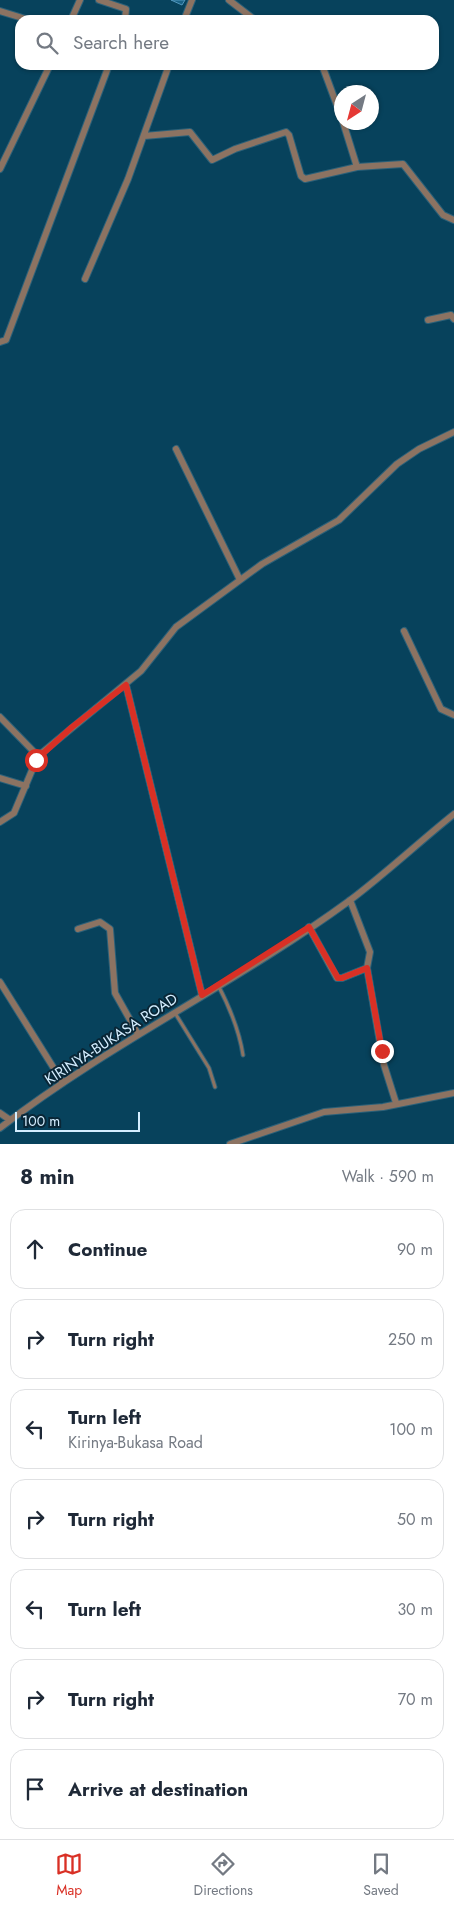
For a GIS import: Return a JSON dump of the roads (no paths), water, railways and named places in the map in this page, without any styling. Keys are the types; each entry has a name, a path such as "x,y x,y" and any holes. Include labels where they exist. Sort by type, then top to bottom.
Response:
{"street":[{"path":"73,15 80,0"},
{"path":"99,0 126,9 125,15"},
{"path":"186,15 192,0"},
{"path":"229,0 248,15"},
{"path":"0,11 15,16"},
{"path":"0,169 48,70"},
{"path":"0,342 6,340 107,70"},
{"path":"85,279 128,179 167,70"},
{"path":"324,70 334,99"},
{"path":"345,130 357,167"},
{"path":"144,136 190,132 212,160 235,149 286,132 289,135 302,178 320,176 357,167 405,164 443,215 454,220"},
{"path":"428,320 450,315 454,319"},
{"path":"0,822 14,813 38,756 126,685 149,663 176,627 262,564 334,524 397,464 454,432"},
{"path":"176,449 240,580"},
{"path":"404,631 441,708 454,715"},
{"path":"126,685 202,995"},
{"path":"0,717 38,756"},
{"path":"0,778 26,786"},
{"name":"KIRINYA-BUKASA ROAD","path":"0,1128 138,1034 218,986 350,900 454,814"},
{"path":"350,900 370,952 367,968 384,1065 396,1103"},
{"path":"78,930 100,922 110,929 115,993 138,1034"},
{"path":"309,927 338,978 367,968"},
{"path":"0,982 64,1083"},
{"path":"230,1144 324,1112 383,1107 454,1093"},
{"path":"0,1113 10,1120"}],"lane":[{"path":"218,986 229,1006 240,1036 243,1055"},
{"path":"175,1012 209,1068 215,1087"}]}
